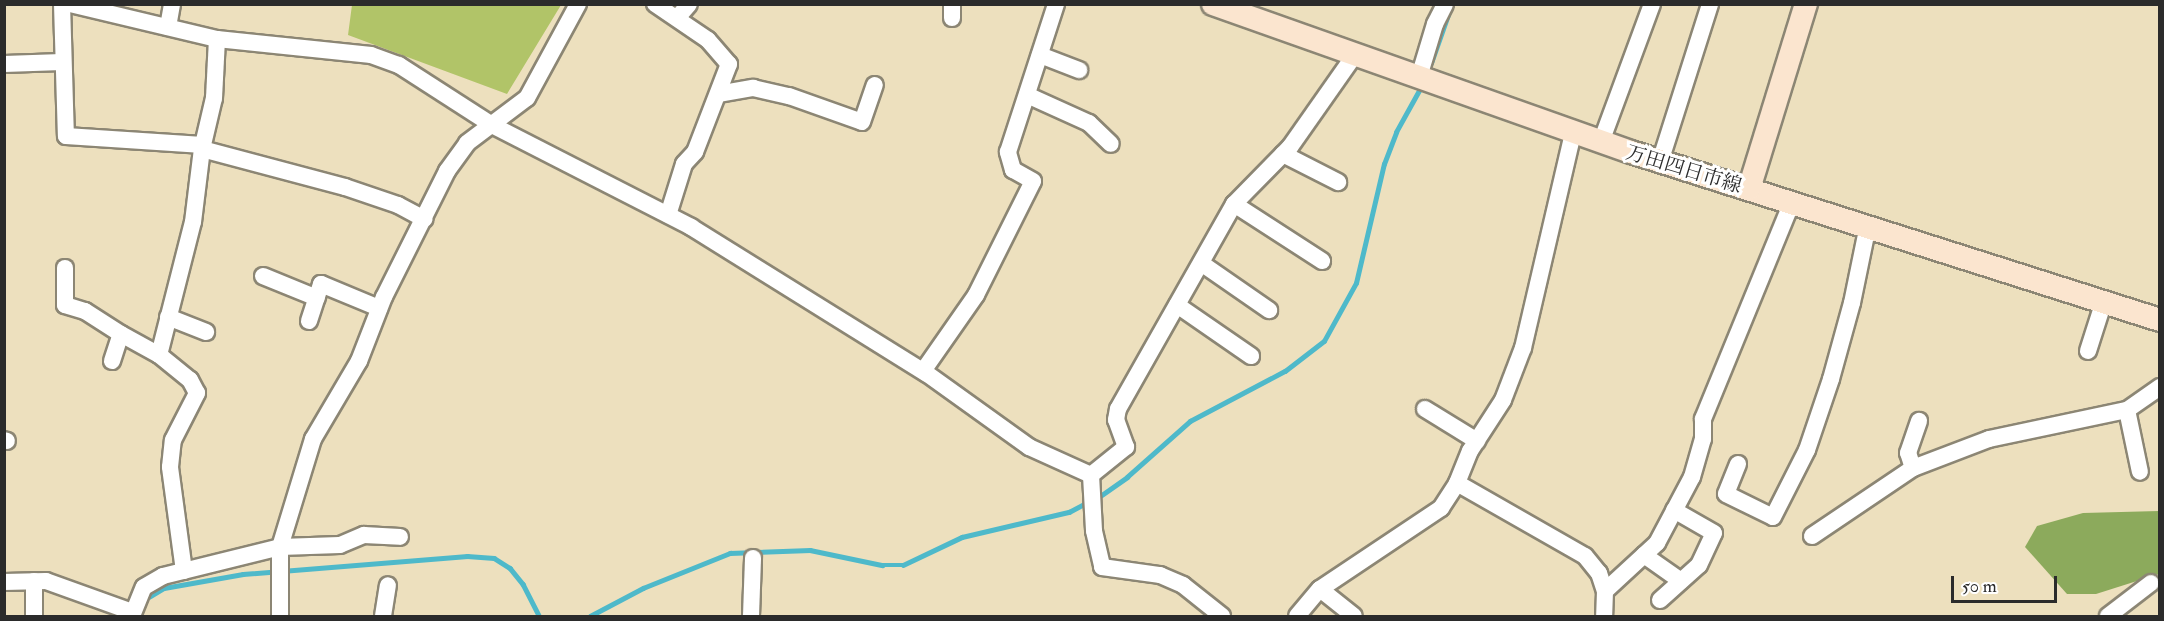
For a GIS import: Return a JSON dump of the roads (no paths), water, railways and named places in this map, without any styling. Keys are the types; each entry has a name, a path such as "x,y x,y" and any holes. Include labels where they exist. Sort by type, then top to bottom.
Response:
{"main road":[{"name":"万田四日市線","path":"1213,4 1573,133 1868,225 2160,320"},
{"path":"1749,189 1806,4"}],"street":[{"path":"62,4 66,136 203,147 345,187 398,205 424,219"},
{"path":"70,4 124,10 168,27 218,39 371,55 399,65 492,125 668,215 923,371 1029,447 1091,475"},
{"path":"168,27 172,4"},
{"path":"280,616 280,547 313,438 359,361 379,308 447,171 467,143 526,98 578,4"},
{"path":"655,4 708,40 729,64 695,153 684,164 668,215"},
{"path":"677,18 688,4"},
{"path":"923,371 976,295 1033,181 1013,171 1008,152 1056,4"},
{"path":"1419,77 1435,24 1445,4"},
{"path":"1601,142 1652,4"},
{"path":"1660,162 1710,4"},
{"path":"159,355 192,222 203,147 214,98 218,39"},
{"path":"1040,55 1079,70"},
{"path":"1091,475 1126,447 1116,420 1118,409 1234,204 1283,154 1354,56"},
{"path":"4,64 62,62"},
{"path":"718,94 753,88 789,96 862,122 875,85"},
{"path":"1027,95 1089,123 1111,144"},
{"path":"1297,616 1320,589 1442,508 1457,483 1477,441 1503,400 1523,348 1573,133"},
{"path":"1283,154 1338,182"},
{"path":"1605,591 1657,543 1692,477 1703,440 1703,419 1792,202"},
{"path":"1234,204 1322,261"},
{"path":"1738,464 1726,494 1773,517 1807,450 1831,379 1852,303 1868,225"},
{"path":"1201,263 1269,310"},
{"path":"65,268 64,305 85,312 159,355 190,380 197,393 173,440 170,467 184,570"},
{"path":"263,276 317,297"},
{"path":"309,321 321,284 379,308"},
{"path":"2088,351 2104,301"},
{"path":"1177,305 1251,356"},
{"path":"168,317 206,332"},
{"path":"112,361 122,334"},
{"path":"1812,536 1913,468 1989,439 2127,410 2160,387"},
{"path":"1425,409 1477,441"},
{"path":"2127,410 2140,472"},
{"path":"1913,468 1908,453 1919,420"},
{"path":"1091,475 1094,531 1102,567 1168,578 1183,585 1222,616"},
{"path":"1457,483 1585,556 1599,573 1605,591 1604,616"},
{"path":"1660,600 1699,565 1714,533 1674,510"},
{"path":"4,582 46,581 132,614 144,587 184,570 280,547 339,545 363,536 400,537"},
{"path":"1644,555 1681,581"},
{"path":"751,616 753,558"},
{"path":"34,581 34,616"},
{"path":"2108,616 2151,583"},
{"path":"383,616 387,585"},
{"path":"1320,589 1354,616"}],"waterway":[{"path":"1431,63 1450,9"},
{"path":"1096,499 1127,477 1190,421 1285,371 1324,341 1356,283 1384,164 1396,132 1422,85"},
{"path":"590,616 643,588 730,553 810,550 882,565 903,565 962,537 1069,512 1088,502"},
{"path":"149,597 164,588 243,574 467,556 494,558 510,568 523,584 539,616"}]}
